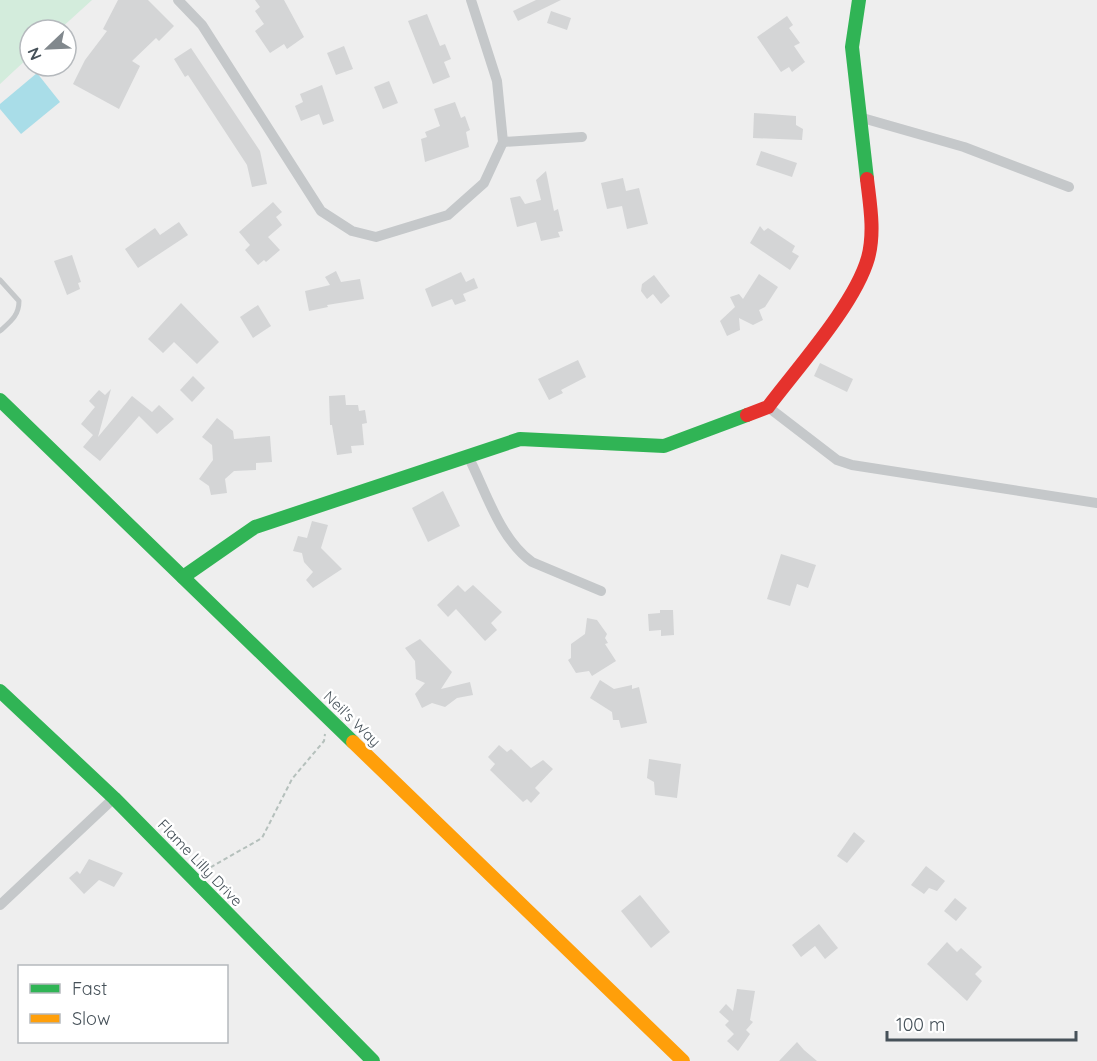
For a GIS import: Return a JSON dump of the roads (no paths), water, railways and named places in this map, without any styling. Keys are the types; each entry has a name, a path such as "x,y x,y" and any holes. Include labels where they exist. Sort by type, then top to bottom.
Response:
{"street":[{"path":"178,0 202,26 321,211 352,231 376,237 448,215 484,183 503,142 497,81 471,0"},
{"path":"183,577 255,527 469,458 519,439 664,446 768,407 852,292 867,257 872,219 852,47 859,0"},
{"path":"859,117 963,147 1069,187"},
{"path":"503,142 582,137"},
{"name":"Neil's Way","path":"0,400 55,456 183,577 682,1061"},
{"path":"768,407 837,460 852,465 1097,503"},
{"path":"469,458 506,532 522,555 532,562 601,591"},
{"name":"Flame Lilly Drive","path":"0,691 114,798 373,1061"},
{"path":"0,905 114,798"}],"lane":[{"path":"0,280 19,301 19,309 14,319 0,331"}],"water":[{"path":"31,78 41,78 60,102 21,134 0,109 0,104"}]}
